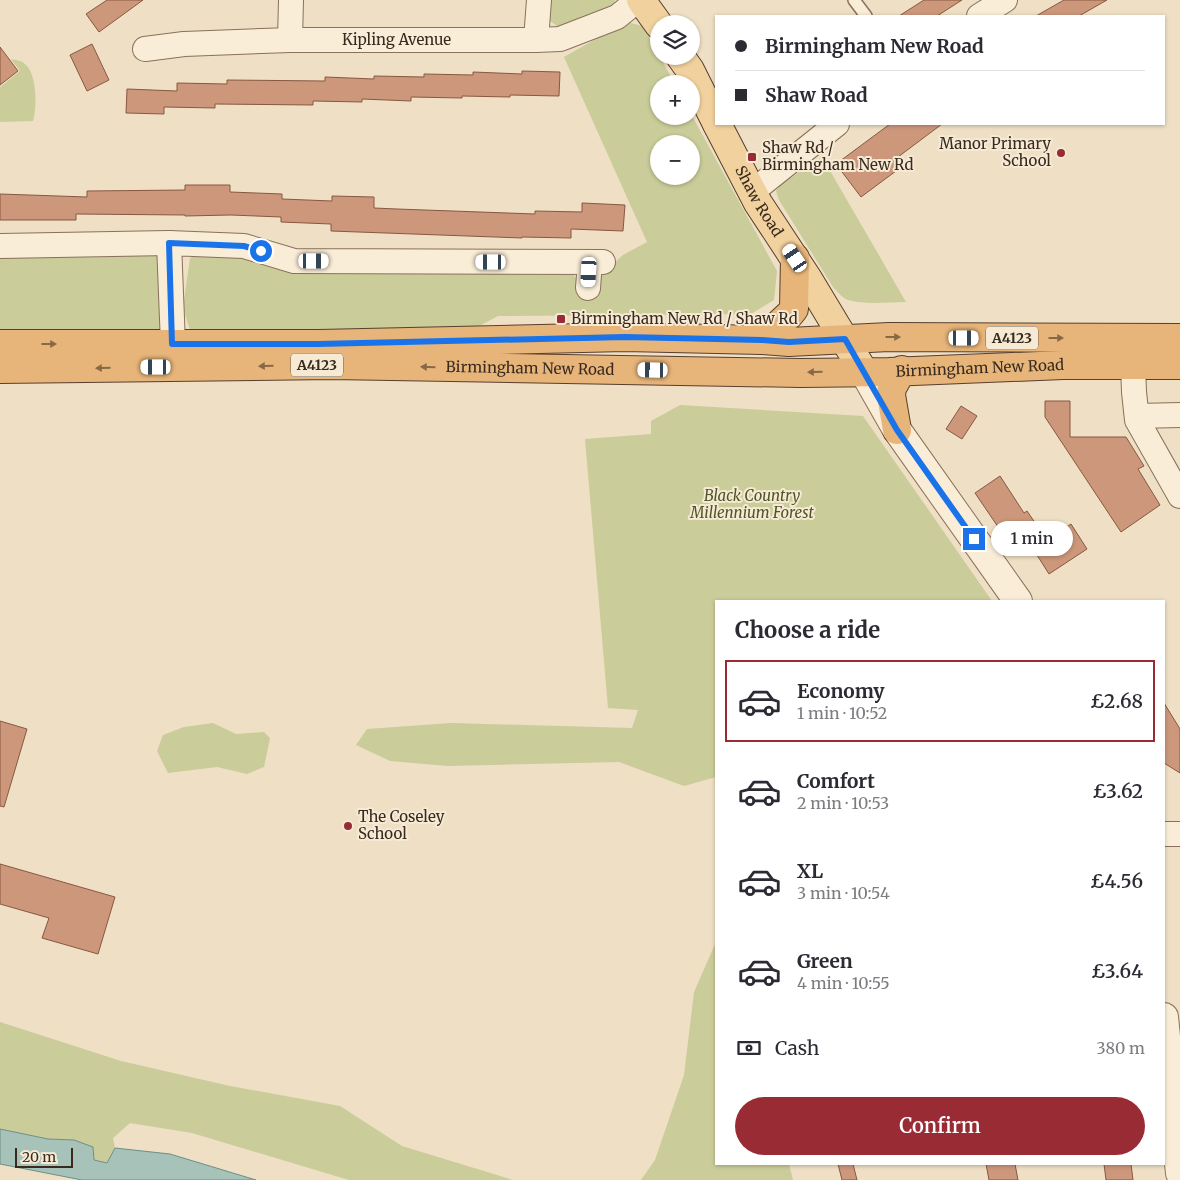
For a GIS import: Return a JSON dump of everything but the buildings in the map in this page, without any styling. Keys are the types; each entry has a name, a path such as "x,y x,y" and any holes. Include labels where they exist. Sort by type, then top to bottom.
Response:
{"highway":[{"path":"762,340 794,309 795,258"},
{"name":"Birmingham New Road","path":"0,344 318,344 625,337 789,342 889,337 1180,338"},
{"name":"Birmingham New Road","path":"0,369 332,365 864,372 1063,365 1180,365"},
{"path":"897,430 891,395 892,388 902,370"}],"main road":[{"path":"640,0 651,15"},
{"name":"Shaw Road","path":"686,65 715,119"},
{"name":"Shaw Road","path":"718,125 758,203 795,258 864,372"}],"street":[{"path":"290,40 292,0"},
{"path":"536,40 539,0"},
{"name":"Kipling Avenue","path":"145,49 184,44 290,40 536,40 560,38 616,17 640,0"},
{"path":"981,15 1006,0"},
{"path":"752,192 836,125"},
{"path":"169,243 172,344"},
{"path":"0,246 169,243 244,246 294,261 596,262 588,288"},
{"path":"1133,365 1138,420 1180,496"},
{"name":"Shaw Road","path":"864,372 897,430 1017,600"},
{"path":"1137,416 1180,415"},
{"path":"1165,834 1180,834"},
{"path":"1165,1027 1180,1173"}],"lane":[{"path":"854,0 865,15"}],"green space":[{"path":"547,0 615,0 614,6 560,28 550,21"},
{"path":"626,22 643,26 650,39 650,65 665,65 670,75 650,75 650,125 697,125 777,271 774,300 751,314 498,316 468,332 191,333 183,308 190,258 206,250 309,270 574,275 579,285 601,275 623,255 647,242 564,57"},
{"path":"11,59 25,64 30,70 34,84 35,100 33,121 0,122 0,87 20,71"},
{"path":"822,157 906,302 862,302 848,300 842,296 833,287 779,200 776,191 780,185"},
{"path":"169,243 172,337 0,340 0,246"},
{"name":"Black Country Millennium Forest","path":"680,405 863,416 991,600 715,600 715,777 684,786 619,762 448,766 390,761 356,745 367,729 451,723 632,728 638,710 608,708 585,439 651,434 651,421"},
{"path":"213,723 236,734 264,732 270,738 264,767 247,774 217,767 168,773 157,751 163,735 184,727"},
{"path":"715,944 715,1165 789,1165 793,1180 641,1180 655,1160 684,1075 694,992"},
{"path":"0,1022 121,1061 230,1086 340,1106 402,1146 513,1180 349,1180 192,1133 130,1123 113,1138 115,1148 107,1163 94,1160 74,1140 48,1139 0,1129"}],"shaded area":[{"path":"0,1129 48,1139 74,1140 93,1147 94,1160 107,1163 115,1148 170,1154 256,1180 82,1180 0,1164"}],"place":[{"name":"Manor Primary School","path":"1061,153"},
{"name":"Shaw Rd / Birmingham New Rd","path":"752,157"},
{"name":"Birmingham New Rd / Shaw Rd","path":"561,319"},
{"name":"The Coseley School","path":"348,826"}],"route":[{"path":"261,251 244,246 169,243 172,344 318,344 625,337 789,342 845,339 897,430 974,539"}]}
